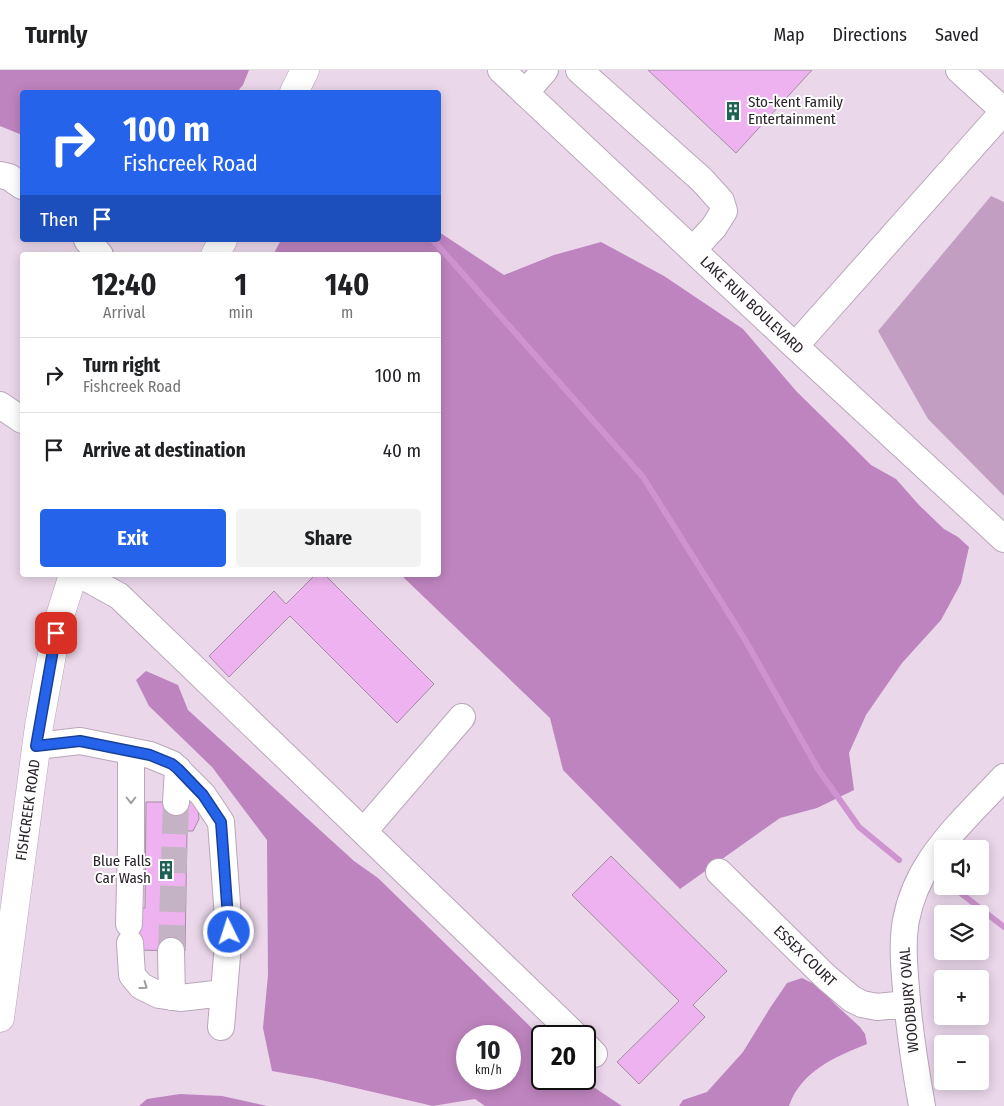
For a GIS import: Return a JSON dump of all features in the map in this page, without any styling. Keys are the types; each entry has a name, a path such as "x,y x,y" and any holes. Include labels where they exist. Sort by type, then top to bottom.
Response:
{"main road":[{"path":"295,90 305,70"},
{"name":"FISHCREEK ROAD","path":"0,1018 36,746 60,616 72,577"}],"street":[{"name":"LAKE RUN BOULEVARD","path":"501,70 1004,539"},
{"path":"526,93 545,70"},
{"path":"578,70 702,180 721,201 724,211 714,227 693,250"},
{"path":"795,346 1000,101 959,70"},
{"path":"0,175 9,177 20,185"},
{"path":"89,242 97,252"},
{"path":"0,405 20,419"},
{"path":"85,577 119,596 564,1025"},
{"path":"364,832 462,717"},
{"path":"36,746 80,741 150,755 172,764 203,795 221,822 229,932 221,1027"},
{"path":"132,751 129,934 132,975 141,986 159,996 180,998 224,993"},
{"path":"176,802 178,769"},
{"name":"WOODBURY OVAL","path":"922,1106 913,1059 907,1004 904,968 906,919 913,893 942,844 1004,777"},
{"name":"ESSEX COURT","path":"719,872 826,977 852,999 862,1004 877,1007 907,1004"},
{"path":"171,951 172,997"}],"shaded area":[{"path":"0,70 249,70 243,85 239,90 20,90 20,134 0,126"},
{"path":"991,196 1004,202 1004,496 928,419 878,331"},
{"path":"441,233 504,275 554,255 601,242 664,276 743,329 797,392 871,465 896,479 944,529 958,537 969,547 961,583 941,620 902,663 866,715 849,753 854,790 817,808 780,818 680,889 563,770 550,718 403,577 441,577 441,252 275,252 280,242 441,242"},
{"path":"146,671 178,685 188,710 354,861 378,878 531,1027 531,1090 596,1089 622,1106 485,1106 475,1099 433,1106 317,1079 272,1071 263,1028 268,975 267,840 212,767 149,706 136,680"},
{"path":"802,978 818,986 860,1027 865,1034 867,1044 831,1060 811,1074 794,1094 789,1106 679,1106 683,1100 707,1092 743,1052 787,983"},
{"path":"180,1094 222,1096 267,1106 139,1106 147,1099"}],"building":[{"name":"Sto-kent Family Entertainment","path":"648,70 812,70 736,153"},
{"path":"313,577 327,577 434,684 397,723 290,616 229,677 209,656 274,591 286,604"},
{"name":"Blue Falls Car Wash","path":"146,802 193,802 198,811 199,819 193,831 187,831 185,951 138,950 138,908 145,908"},
{"path":"611,856 727,971 693,1005 705,1017 639,1084 617,1062 679,1001 572,895"}],"waterway":[{"path":"435,242 643,477 744,638 818,769 859,827 899,860"},
{"path":"963,895 1004,927"}],"tunnel":[{"path":"171,951 176,802"}],"place":[{"name":"Sto-kent Family Entertainment","path":"733,111"},
{"name":"Blue Falls Car Wash","path":"166,870"}],"route":[{"path":"56,633 36,746 80,741 150,755 172,764 178,769 203,795 221,822 229,932"}]}
